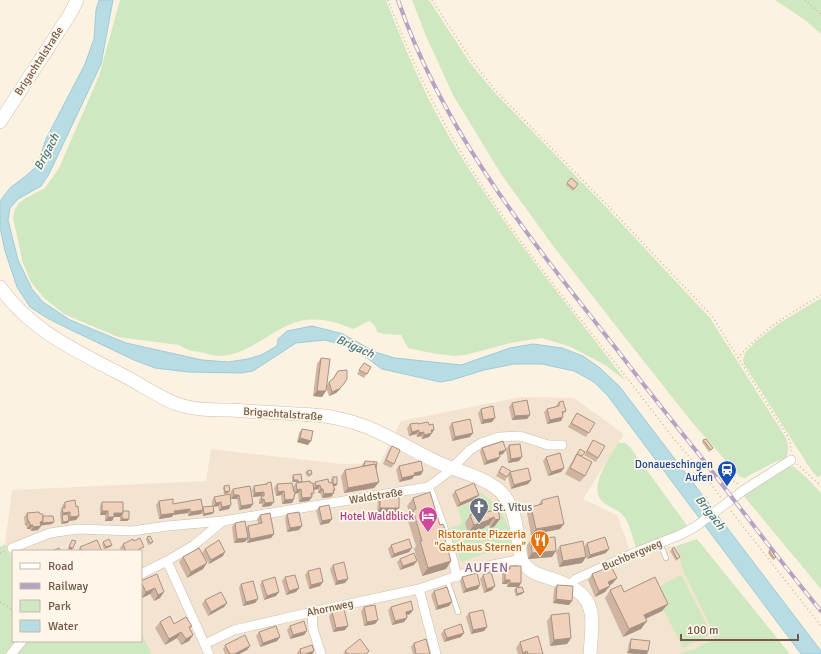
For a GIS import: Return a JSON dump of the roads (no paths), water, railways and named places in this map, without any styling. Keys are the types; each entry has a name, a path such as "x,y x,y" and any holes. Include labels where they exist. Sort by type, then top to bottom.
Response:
{"street":[{"name":"Brigachtalstraße","path":"0,122 70,14 77,0"},
{"name":"Brigachtalstraße","path":"0,287 10,301 29,320 59,341 177,404 203,409 317,415 339,419 366,426 452,468 474,476 494,486 503,494 512,507 516,519 521,559"},
{"path":"457,576 441,518 428,488 452,468 470,450 481,443 499,437 520,436 548,446 562,445"},
{"name":"Buchbergweg","path":"570,585 576,579 695,527 744,490 791,460"},
{"name":"Waldstraße","path":"12,548 50,533 78,529 132,531 223,521 428,488"},
{"path":"142,574 168,561 194,545 223,521"},
{"path":"521,559 535,574 570,585 587,600 591,612 590,654"},
{"name":"Ahornweg","path":"205,644 234,630 419,589 483,567 521,559"},
{"path":"168,561 209,654"},
{"path":"419,589 436,654"},
{"path":"312,612 313,629 321,654"}],"lane":[{"path":"660,543 666,558"},
{"path":"447,580 458,612"}],"water":[{"name":"Brigach","path":"99,0 113,0 101,64 49,174 41,186 18,199 10,208 8,220 18,260 32,289 43,302 70,320 126,343 202,360 228,362 248,359 261,355 277,346 278,339 287,331 312,326 343,334 375,352 395,358 461,365 510,348 533,344 562,348 583,356 600,368 620,387 821,651 821,654 801,654 608,396 594,382 574,371 542,364 514,364 484,370 452,380 440,382 382,369 367,358 343,345 325,340 296,343 253,371 241,373 188,372 155,368 134,360 47,318 30,307 17,287 5,251 0,227 0,201 10,188 37,166 46,139 85,64 94,39 96,10"}],"railway":[{"path":"398,0 417,49 440,96 465,141 493,184 554,269 821,611"}],"place":[{"name":"Donaueschingen Aufen","path":"727,487"},
{"name":"St. Vitus","path":"479,524"},
{"name":"Hotel Waldblick","path":"428,533"},
{"name":"Ristorante Pizzeria \"Gasthaus Sternen\"","path":"540,557"}],"district":[{"name":"AUFEN","path":"487,568"}]}
